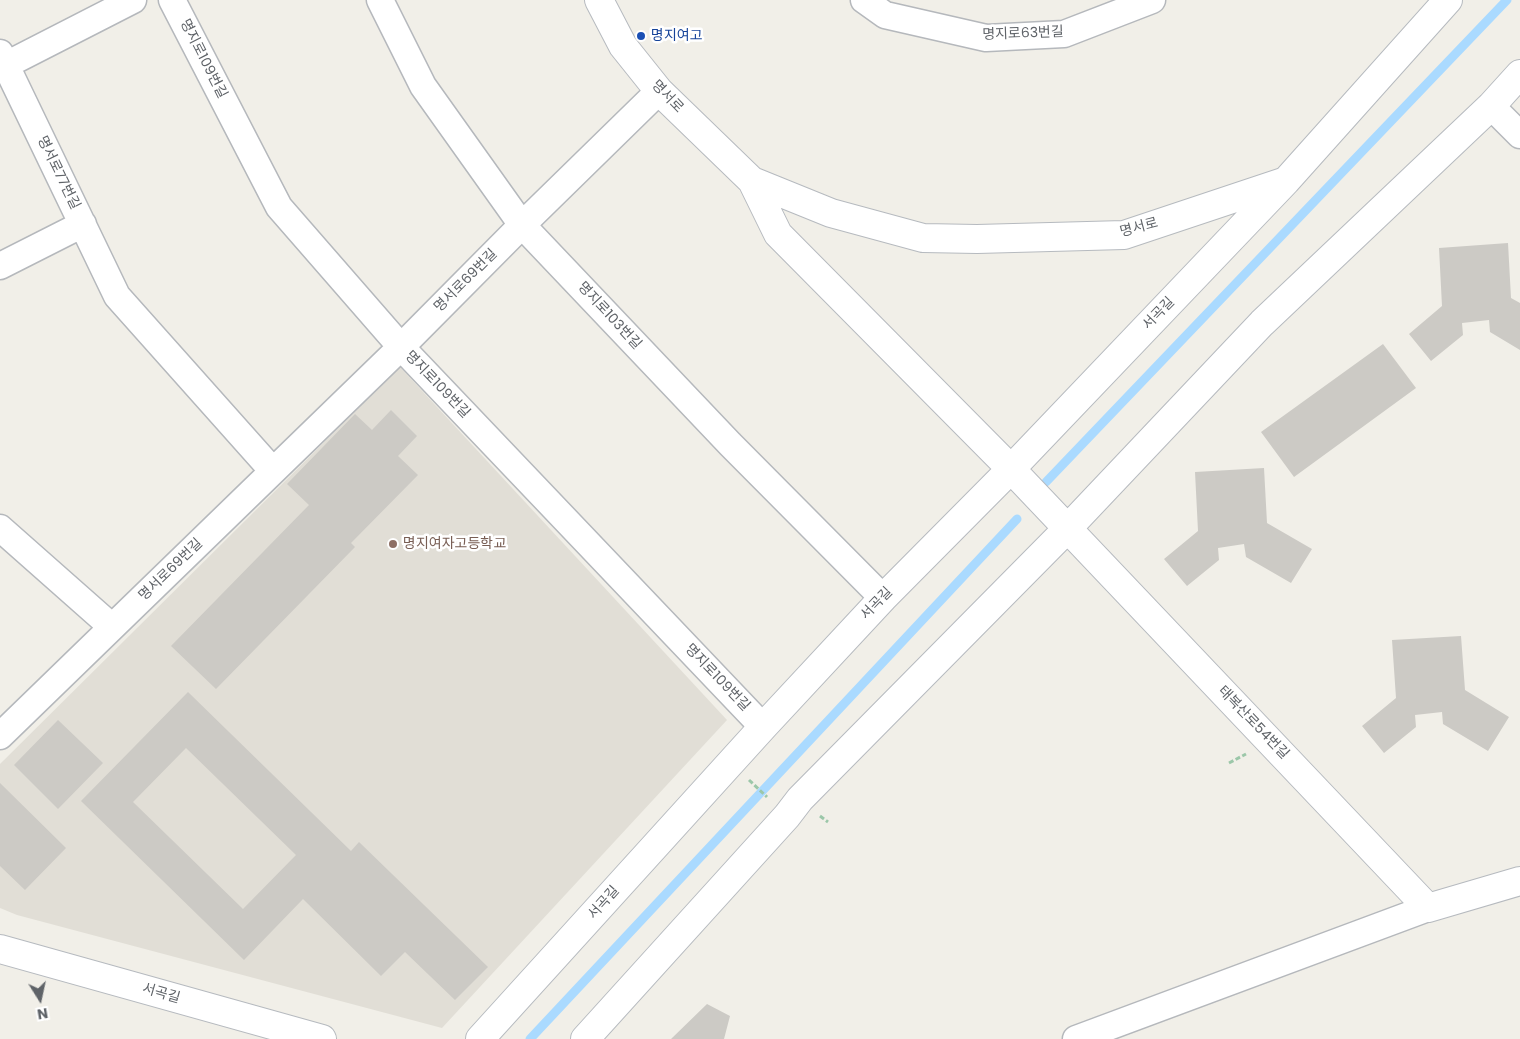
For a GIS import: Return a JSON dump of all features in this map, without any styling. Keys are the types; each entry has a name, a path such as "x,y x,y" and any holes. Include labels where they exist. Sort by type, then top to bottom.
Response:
{"street":[{"name":"명서로77번길","path":"0,266 83,224 2,62 133,0"},
{"name":"명지로109번길","path":"172,0 279,207 401,347 763,726"},
{"name":"명지로103번길","path":"380,0 423,86 522,224 730,444 883,598"},
{"name":"명서로","path":"599,0 622,46 659,91 752,181 778,234 1011,469"},
{"name":"명지로63번길","path":"864,0 885,16 986,38 1064,34 1152,0"},
{"name":"명서로","path":"752,181 831,213 923,238 977,239 1124,235 1286,181 1448,0"},
{"path":"585,1039 787,816 800,799 1068,528 1262,323 1491,106 1520,74"},
{"name":"명서로69번길","path":"0,736 401,347 522,224 659,91"},
{"path":"1491,106 1520,135"},
{"name":"서곡길","path":"480,1039 763,726 883,598 1011,469 1286,181"},
{"path":"83,224 117,296 273,471"},
{"name":"태복산로54번길","path":"1011,469 1428,908"},
{"path":"0,528 112,627"},
{"path":"1076,1039 1428,908 1520,881"},
{"name":"서곡길","path":"0,949 322,1039"}],"path":[{"path":"731,762 787,816"}],"shaded area":[{"name":"명지여자고등학교","path":"400,367 727,720 442,1028 17,915 0,908 0,764"}],"building":[{"path":"1508,243 1511,298 1520,303 1520,350 1490,332 1489,320 1462,323 1463,335 1431,361 1409,334 1442,306 1439,248"},
{"path":"1383,344 1416,388 1294,477 1261,432"},
{"path":"391,410 417,436 398,456 418,475 351,543 355,547 216,689 171,646 309,505 287,484 355,414 372,430"},
{"path":"1264,468 1267,523 1312,549 1291,583 1246,557 1244,544 1218,548 1219,560 1187,586 1164,559 1198,531 1195,472"},
{"path":"1461,636 1465,690 1509,717 1488,751 1443,724 1442,712 1415,715 1416,727 1384,753 1362,726 1396,698 1392,640"},
{"path":"188,692 351,851 359,842 488,967 455,1000 405,952 381,976 303,899 244,960 81,801","holes":["186,748 296,855 243,909 133,802"]},
{"path":"58,720 103,763 58,809 14,765"},
{"path":"0,783 66,848 25,890 0,866"},
{"path":"707,1004 730,1016 724,1039 671,1039"}],"waterway":[{"path":"1046,482 1507,0"},
{"path":"530,1039 1017,519"}],"place":[{"name":"명지여고","path":"641,36"},
{"name":"명지여자고등학교","path":"393,544"}]}
